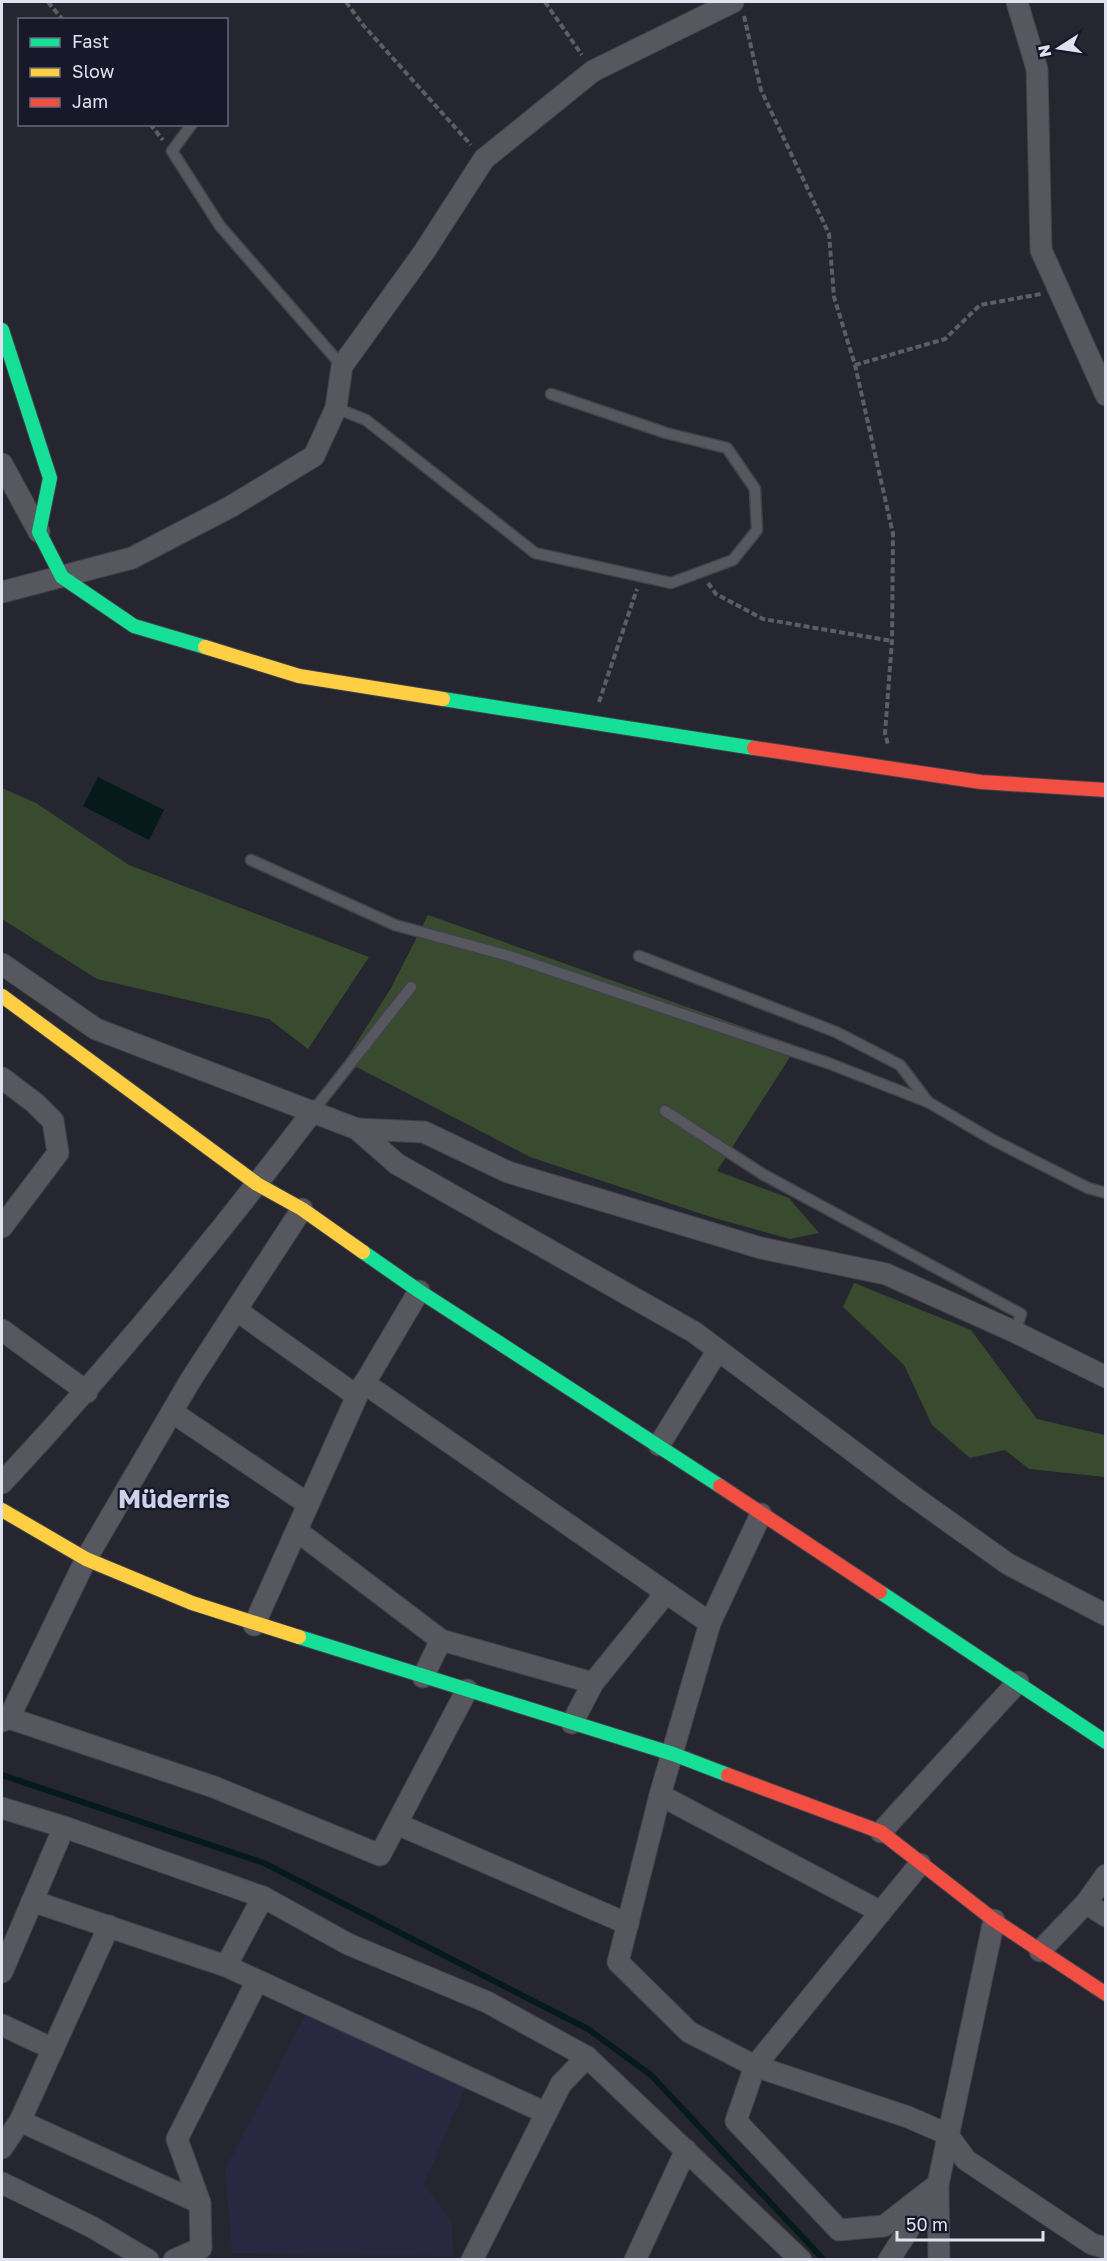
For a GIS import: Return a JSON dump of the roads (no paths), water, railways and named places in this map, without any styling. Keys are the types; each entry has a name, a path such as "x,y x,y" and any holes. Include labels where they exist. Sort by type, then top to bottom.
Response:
{"street":[{"path":"1017,2 1037,69 1041,250 1106,395"},
{"path":"2,592 132,558 230,507 314,456 336,408 342,366 424,252 484,159 593,71 738,7"},
{"path":"2,330 50,478 39,532"},
{"path":"2,464 62,576 134,626 299,676 981,782 1106,790"},
{"path":"2,964 96,1029 357,1129 397,1164 694,1332 910,1494 1008,1564 1106,1615"},
{"path":"2,996 257,1184 302,1209 419,1291 659,1445 1106,1742"},
{"path":"2,1078 35,1103 53,1121 58,1153 2,1227"},
{"path":"2,1483 87,1392 257,1184 313,1111"},
{"path":"357,1129 424,1132 508,1172 761,1248 886,1274 1015,1332 1106,1377"},
{"path":"302,1209 172,1413 86,1559 5,1720 213,1787 380,1855 467,1690"},
{"path":"254,1625 360,1390 419,1291"},
{"path":"236,1310 710,1623"},
{"path":"2,1330 87,1392"},
{"path":"659,1445 718,1350"},
{"path":"172,1413 308,1504"},
{"path":"2,1510 86,1559 192,1603 254,1625 673,1754 881,1832 994,1920 1106,1994"},
{"path":"761,1514 710,1623 660,1795 618,1962 689,2031 755,2066 908,2116 947,2134 966,2160 1092,2244 1106,2248"},
{"path":"297,1531 441,1640 593,1683"},
{"path":"572,1723 593,1683 666,1593"},
{"path":"423,1677 441,1640"},
{"path":"881,1832 1018,1682"},
{"path":"660,1795 881,1912"},
{"path":"2,1808 64,1827 263,1897 348,1944 488,2002 587,2057 801,2259"},
{"path":"397,1824 628,1924"},
{"path":"2,1972 64,1827"},
{"path":"920,1864 755,2066 736,2121 839,2230 884,2226 938,2184"},
{"path":"1040,1951 1086,1903 1106,1875"},
{"path":"226,1966 263,1897"},
{"path":"32,1901 226,1966 546,2113"},
{"path":"1086,1903 1106,1916"},
{"path":"939,2259 938,2184 994,1920"},
{"path":"2,2148 20,2121 109,1926"},
{"path":"174,2259 201,2248 200,2203 177,2139 257,1981"},
{"path":"2,2025 53,2049"},
{"path":"472,2259 561,2084 587,2057"},
{"path":"20,2121 200,2203"},
{"path":"635,2259 686,2150"},
{"path":"2,2183 148,2259"},
{"path":"889,2259 938,2184"}],"lane":[{"path":"191,126 172,151 220,226 342,366"},
{"path":"336,408 366,420 535,553 671,583 733,560 757,530 755,489 727,448 666,433 551,394"},
{"path":"251,860 395,925 509,956 828,1063 928,1102 1014,1151 1088,1188 1106,1193"},
{"path":"639,956 836,1032 900,1065 928,1102"},
{"path":"313,1111 411,987"},
{"path":"665,1111 764,1175 1021,1314 1015,1332"}],"waterway":[{"path":"2,1775 264,1863 588,2029 651,2075 824,2260"}],"district":[{"name":"Müderris","path":"174,1498"}]}
